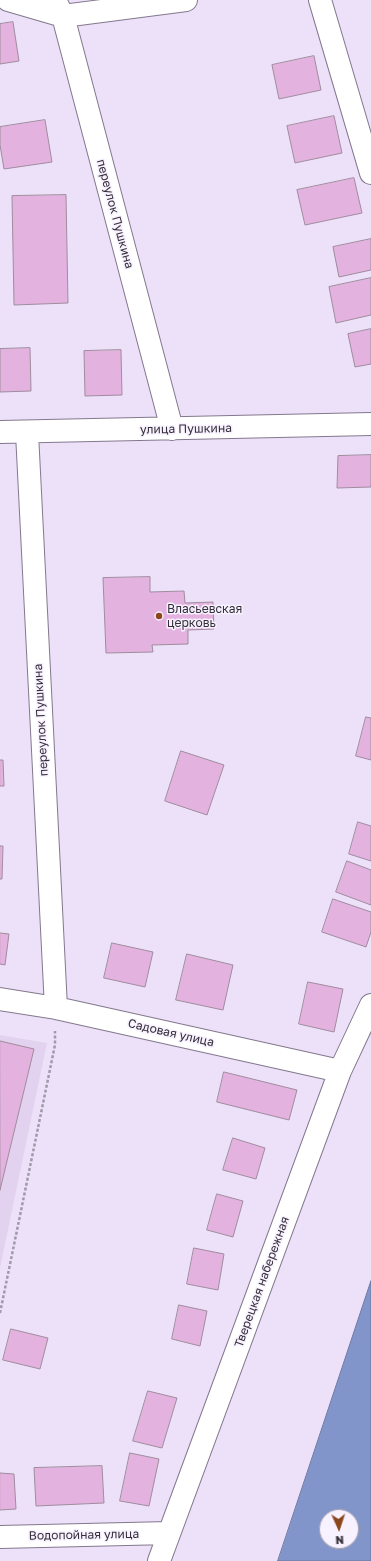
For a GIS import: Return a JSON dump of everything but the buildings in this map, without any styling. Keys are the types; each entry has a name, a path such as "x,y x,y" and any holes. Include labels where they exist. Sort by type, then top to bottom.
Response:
{"street":[{"path":"8,0 59,8 186,0"},
{"path":"320,0 371,173"},
{"name":"переулок Пушкина","path":"59,8 172,429"},
{"name":"улица Пушкина","path":"0,432 27,433 371,424"},
{"name":"переулок Пушкина","path":"27,433 56,1008"},
{"name":"Садовая улица","path":"0,999 56,1008 340,1072"},
{"name":"Тверецкая набережная","path":"159,1561 340,1072 371,1006"},
{"name":"Водопойная улица","path":"0,1537 169,1534"}],"path":[{"path":"0,1313 55,1045 56,1008"}],"shaded area":[{"path":"0,1035 47,1043 0,1268"}],"water":[{"path":"371,1281 371,1561 278,1561"}],"place":[{"name":"Власьевская церковь","path":"159,616"}]}
